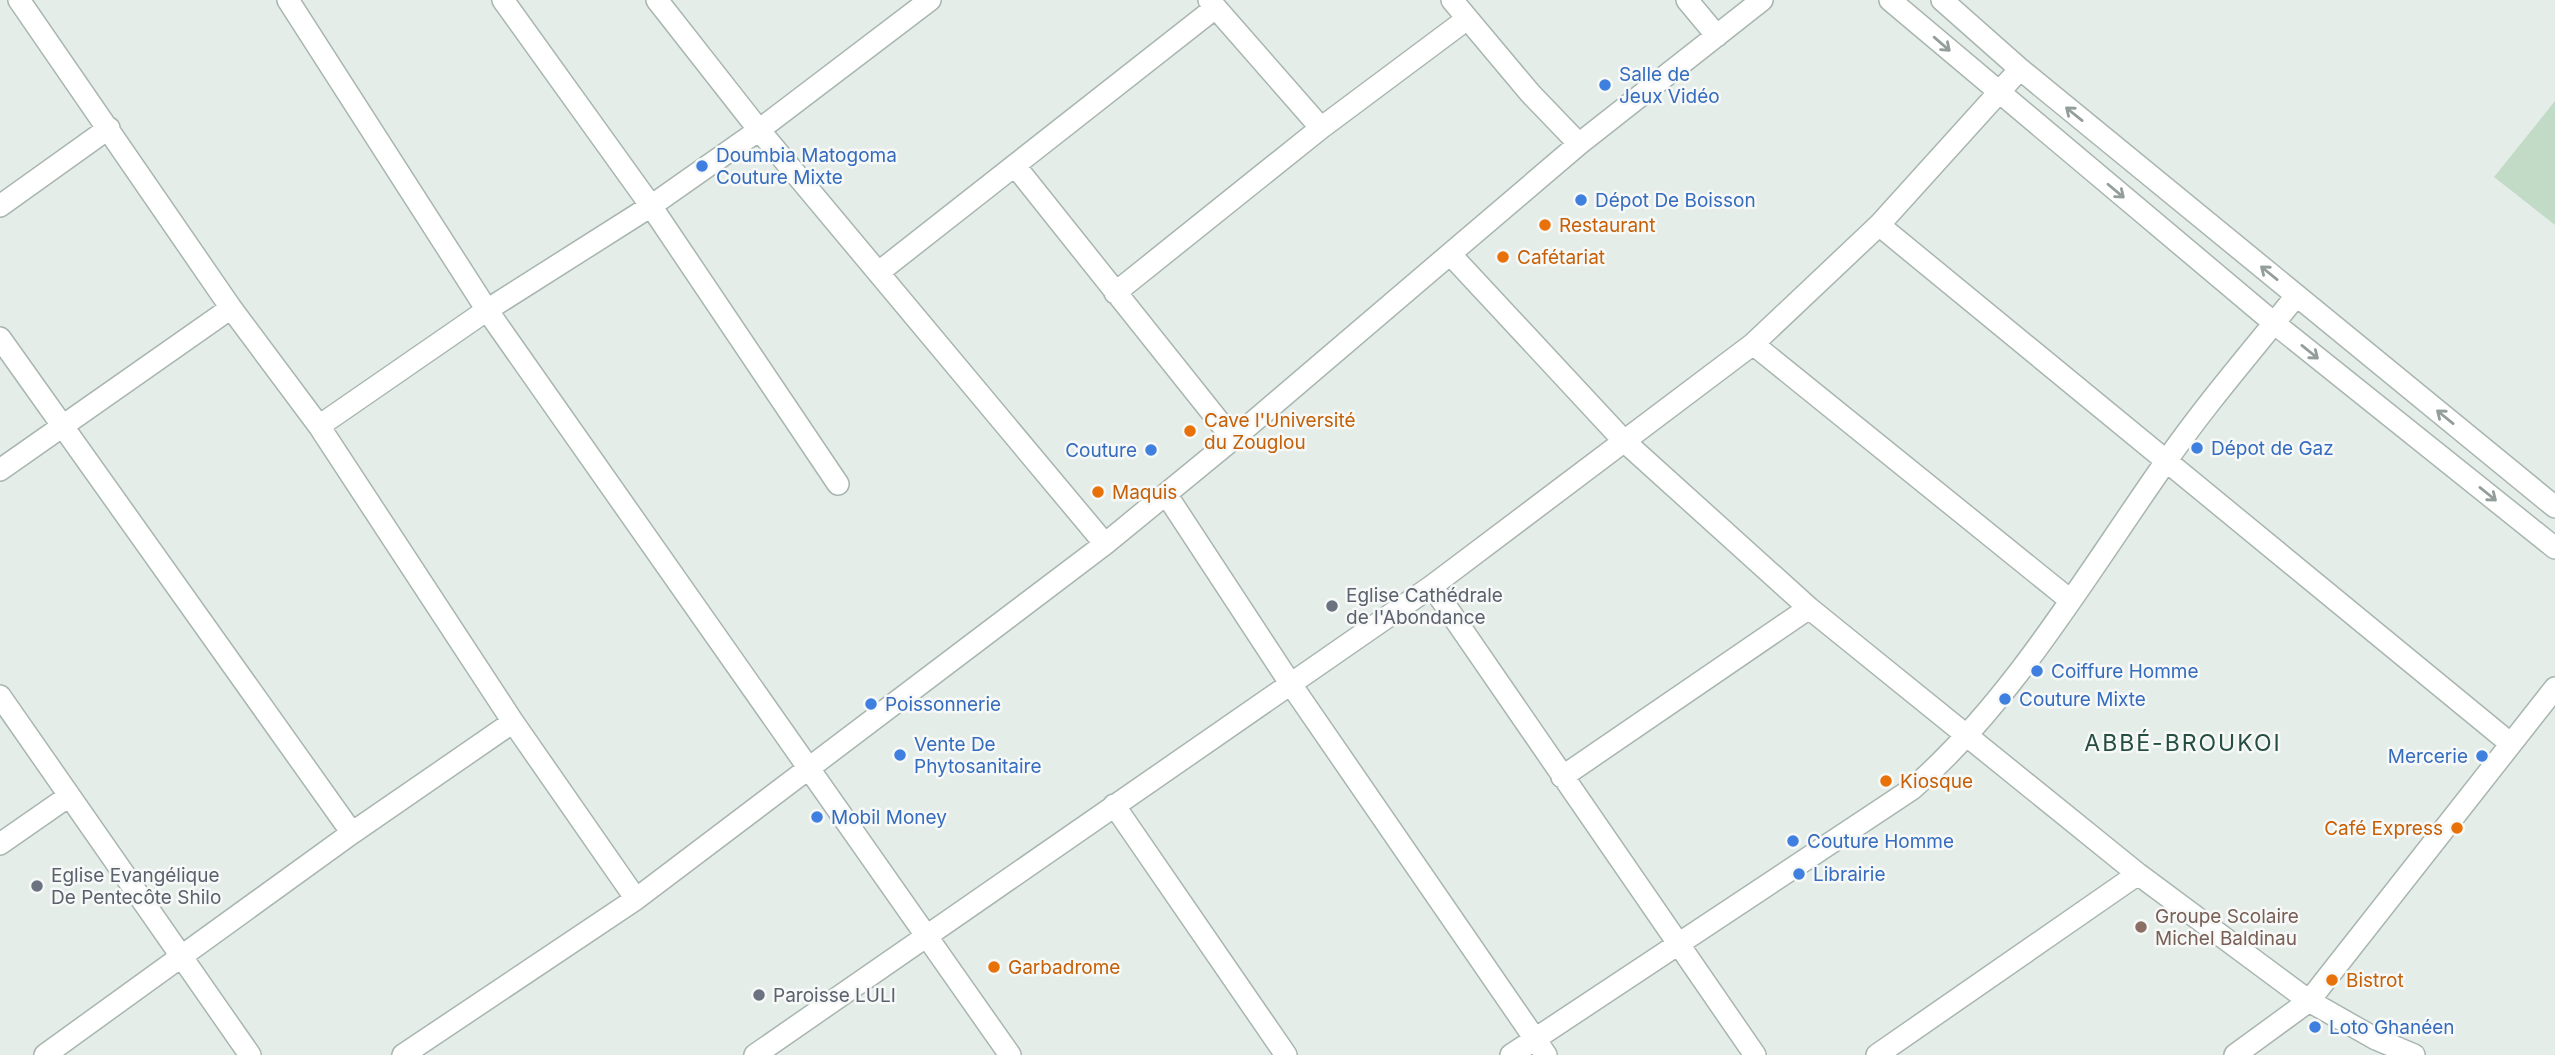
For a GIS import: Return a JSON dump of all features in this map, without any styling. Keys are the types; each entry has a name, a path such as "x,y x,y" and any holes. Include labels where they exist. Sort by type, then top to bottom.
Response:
{"street":[{"path":"19,0 231,308 319,426 513,722 636,898"},
{"path":"288,0 486,310 811,768 1010,1055"},
{"path":"503,0 651,206 838,484"},
{"path":"657,0 759,130 1105,544"},
{"path":"319,426 486,310 651,206 759,130 930,0"},
{"path":"1452,0 1579,144"},
{"path":"1688,0 1717,36"},
{"path":"403,1055 636,898 1105,544 1233,439 1579,144 1762,0"},
{"path":"1890,0 2274,323 2555,548"},
{"path":"1942,0 2020,69 2555,507"},
{"path":"879,272 1016,167 1212,4 1321,128"},
{"path":"1115,293 1321,128 1467,19"},
{"path":"755,1055 1433,586 1753,344 1878,225 2020,69"},
{"path":"0,206 109,128"},
{"path":"1016,167 1233,439"},
{"path":"1878,225 2511,744"},
{"path":"1451,255 1624,442 1809,608 2138,874 2309,1001 2376,1039 2414,1055"},
{"path":"1511,1055 1541,1047 1678,943 1912,789 1967,737 2070,600 2167,460 2296,296"},
{"path":"0,470 231,308"},
{"path":"0,338 352,833"},
{"path":"1753,344 2070,600"},
{"path":"1166,494 1290,683 1541,1047"},
{"path":"1433,586 1755,1055"},
{"path":"1562,777 1809,608"},
{"path":"2235,1055 2309,1001 2555,688"},
{"path":"0,696 250,1055"},
{"path":"45,1055 352,833 513,722"},
{"path":"0,844 69,796"},
{"path":"1114,805 1286,1055"},
{"path":"1877,1055 2138,874"}],"green space":[{"path":"2555,101 2555,225 2494,177"}],"place":[{"name":"Salle de Jeux Vidéo","path":"1605,85"},
{"name":"Doumbia Matogoma Couture Mixte","path":"702,166"},
{"name":"Dépot De Boisson","path":"1581,200"},
{"name":"Restaurant","path":"1545,225"},
{"name":"Cafétariat","path":"1503,257"},
{"name":"Cave l'Université du Zouglou","path":"1190,431"},
{"name":"Dépot de Gaz","path":"2197,448"},
{"name":"Couture","path":"1151,450"},
{"name":"Maquis","path":"1098,492"},
{"name":"Eglise Cathédrale de l'Abondance","path":"1332,606"},
{"name":"Coiffure Homme","path":"2037,671"},
{"name":"Couture Mixte","path":"2005,699"},
{"name":"Poissonnerie","path":"871,704"},
{"name":"Vente De Phytosanitaire","path":"900,755"},
{"name":"Mercerie","path":"2482,756"},
{"name":"Kiosque","path":"1886,781"},
{"name":"Mobil Money","path":"817,817"},
{"name":"Café Express","path":"2457,828"},
{"name":"Couture Homme","path":"1793,841"},
{"name":"Librairie","path":"1799,874"},
{"name":"Eglise Evangélique De Pentecôte Shilo","path":"37,886"},
{"name":"Groupe Scolaire Michel Baldinau","path":"2141,927"},
{"name":"Garbadrome","path":"994,967"},
{"name":"Bistrot","path":"2332,980"},
{"name":"Paroisse LULI","path":"759,995"},
{"name":"Loto Ghanéen","path":"2315,1027"}],"district":[{"name":"ABBÉ-BROUKOI","path":"2183,743"}]}
